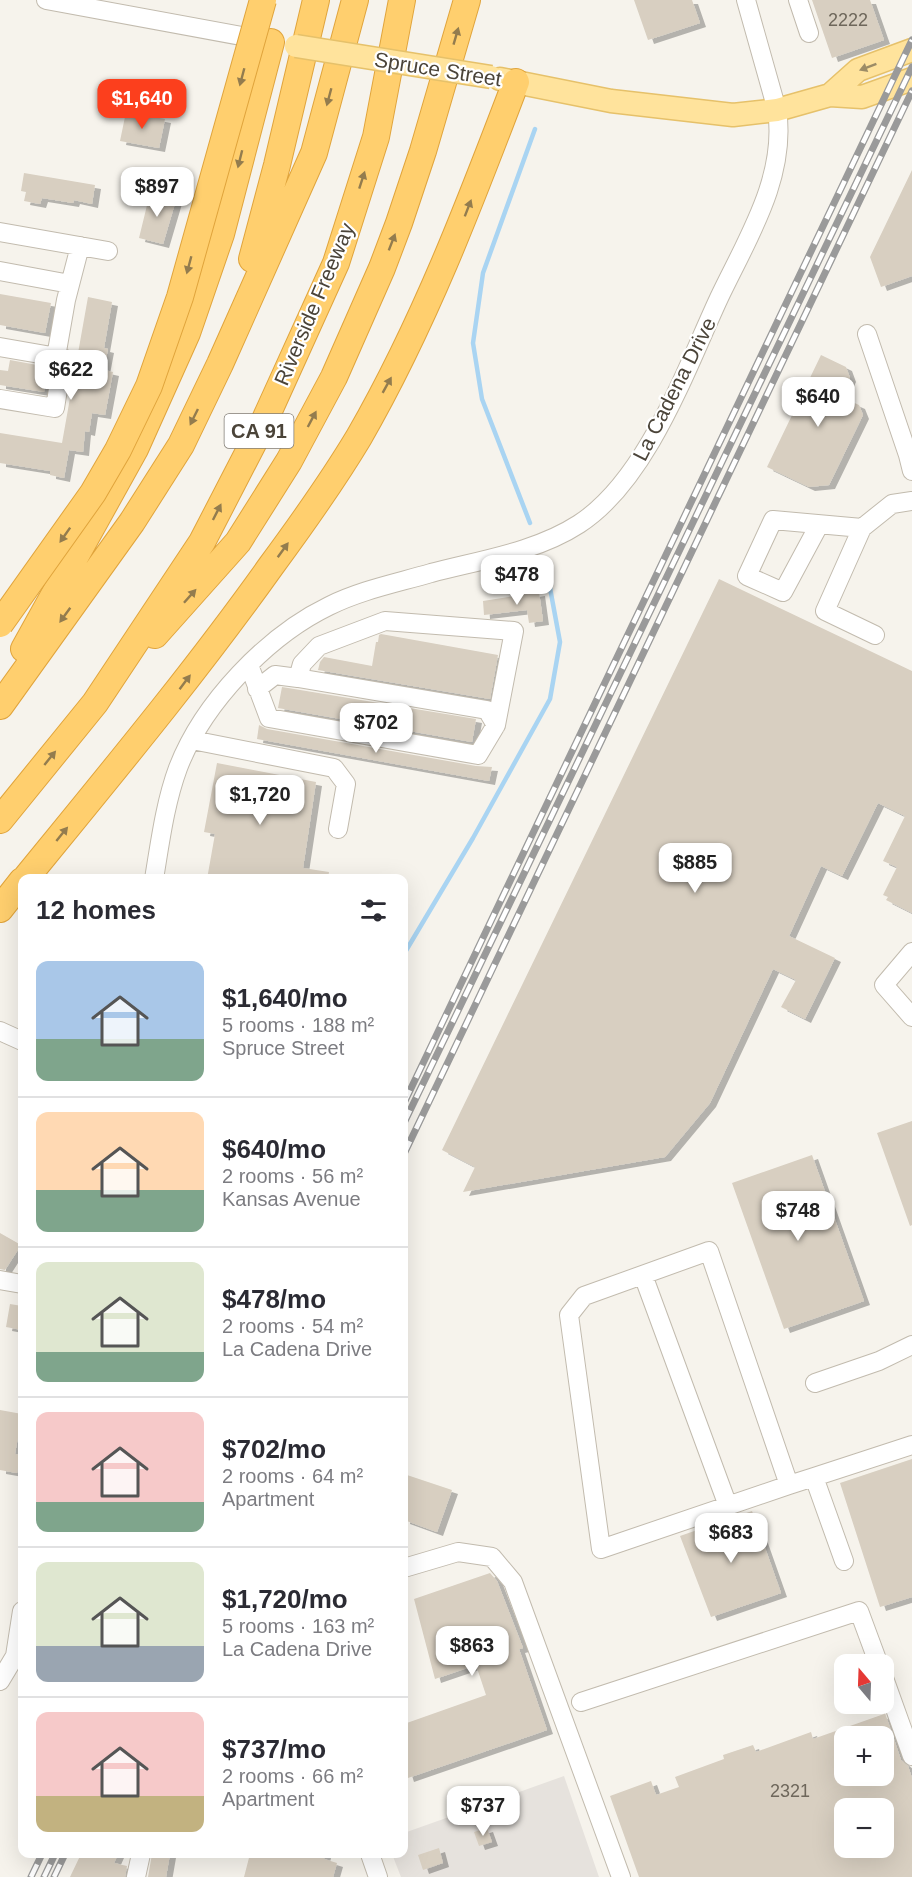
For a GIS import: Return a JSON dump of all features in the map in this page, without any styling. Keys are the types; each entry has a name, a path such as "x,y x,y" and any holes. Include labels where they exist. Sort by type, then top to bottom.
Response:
{"highway":[{"path":"0,624 93,493 118,450 149,386 180,297 263,0"},
{"path":"220,364 259,237 316,0"},
{"name":"CA 91","path":"0,706 132,522 181,445 220,364 314,153 355,0"},
{"name":"Riverside Freeway","path":"0,820 95,703 202,542 263,424 336,263 376,137 402,0"},
{"path":"95,703 238,542 289,461 318,408 365,308 399,223 423,151 467,0"},
{"path":"0,691 135,449 187,333 220,234 271,42"},
{"path":"29,874 171,700 235,616 311,511 357,439 422,315 466,214 503,79"},
{"path":"0,909 18,887"}],"main road":[{"name":"Spruce Street","path":"271,42 503,79 611,100 733,115 777,110 830,95 862,97 912,78"},
{"name":"Spruce Street","path":"830,95 858,70 912,50"}],"street":[{"name":"Spruce Street","path":"46,0 271,42"},
{"name":"La Cadena Drive","path":"155,874 178,769 192,740 213,705 234,679 297,623 330,605 357,594 512,552 548,539 579,524 607,500 636,466 662,422 762,206 779,152 777,110 746,0"},
{"path":"798,0 809,33"},
{"path":"0,232 108,251"},
{"path":"56,357 80,246"},
{"path":"0,271 70,284"},
{"path":"867,334 911,460"},
{"path":"0,347 63,358 56,408 0,399"},
{"path":"875,635 825,611 862,528 892,504 912,501"},
{"path":"819,525 862,528"},
{"path":"249,665 256,689 269,718 478,755 496,725 514,631 385,621 319,646 302,664 298,678"},
{"path":"256,689 275,675 298,678 487,710 496,725"},
{"path":"192,740 334,768 346,784 338,830"},
{"path":"912,952 884,985 912,1017"},
{"path":"0,1031 18,1039"},
{"path":"789,1485 709,1251 584,1296 569,1315 601,1549 912,1445"},
{"path":"643,1275 728,1506"},
{"path":"0,1280 18,1283"},
{"path":"815,1383 879,1360 912,1345"},
{"path":"814,1477 844,1561"},
{"path":"408,1567 458,1552 492,1557 513,1582 621,1877"},
{"path":"581,1702 859,1611 875,1654"},
{"path":"0,1681 15,1656 18,1637"},
{"path":"894,1706 912,1756"},
{"path":"136,1877 140,1858"},
{"path":"371,1858 378,1877"}],"shaded area":[{"path":"564,1776 599,1877 401,1877 394,1858 408,1858 408,1832"}],"building":[{"path":"634,0 692,0 700,23 648,40"},
{"path":"812,0 870,0 884,40 832,58"},
{"path":"126,112 165,119 159,148 120,141"},
{"path":"912,170 912,276 881,287 870,257"},
{"path":"24,173 95,185 92,204 74,200 73,203 42,198 40,204 24,201 26,192 21,191"},
{"path":"150,193 176,200 163,244 139,238"},
{"path":"0,294 51,303 45,333 0,325"},
{"path":"88,297 112,302 104,348 108,349 104,370 113,372 105,415 92,413 89,432 85,431 83,452 69,450 64,478 50,475 50,471 0,463 0,433 62,443"},
{"path":"821,355 846,367 850,378 841,397 859,405 863,415 829,485 809,487 767,467"},
{"path":"10,360 48,367 44,392 0,385 0,370 8,371"},
{"path":"719,579 912,671 912,913 886,900 888,897 883,895 897,867 883,861 905,816 878,803 842,876 821,866 789,936 835,958 805,1019 781,1007 796,980 773,969 710,1103 665,1157 463,1192 475,1167 442,1150"},
{"path":"539,592 543,621 529,623 527,610 484,615 483,601"},
{"path":"381,634 498,655 490,699 318,670 324,657 372,666 376,642"},
{"path":"282,687 476,719 472,742 278,708"},
{"path":"259,725 267,729 492,767 489,781 257,739"},
{"path":"217,763 316,782 303,868 329,872 329,874 208,874 215,834 204,832"},
{"path":"912,1121 912,1225 910,1226 877,1133"},
{"path":"812,1155 864,1301 784,1329 732,1183"},
{"path":"0,1233 18,1243 18,1250 5,1270 0,1269"},
{"path":"10,1304 18,1305 18,1329 6,1327"},
{"path":"0,1410 18,1413 15,1454 18,1455 18,1467 17,1473 0,1470"},
{"path":"912,1459 912,1597 880,1607 840,1483"},
{"path":"408,1475 452,1490 437,1532 408,1521"},
{"path":"752,1511 781,1593 711,1617 680,1536"},
{"path":"490,1573 497,1581 523,1648 519,1649 547,1730 408,1778 408,1723 486,1695 476,1665 435,1679 414,1599"},
{"path":"885,1714 889,1726 850,1726"},
{"path":"811,1732 813,1739 834,1732 834,1786 894,1786 894,1739 901,1760 908,1766 912,1778 912,1877 639,1877 610,1796 651,1781 656,1795 679,1787 675,1777 724,1759 723,1755 753,1745 756,1752"},
{"path":"487,1828 492,1842 479,1846 474,1832"},
{"path":"439,1848 443,1863 423,1870 418,1855"},
{"path":"79,1858 116,1858 114,1863 127,1866 125,1877 70,1877"},
{"path":"151,1858 169,1858 166,1877 148,1877"},
{"path":"249,1858 324,1858 337,1863 333,1877 244,1877"}],"waterway":[{"path":"530,523 482,399 473,343 483,273 535,129"},
{"path":"408,947 473,838 550,699 560,642 545,561"}],"railway":[{"path":"408,1095 912,40"},
{"path":"408,1115 912,67"},
{"path":"408,1146 912,91"},
{"path":"31,1877 40,1858"},
{"path":"44,1877 53,1858"},
{"path":"54,1877 63,1858"}]}
